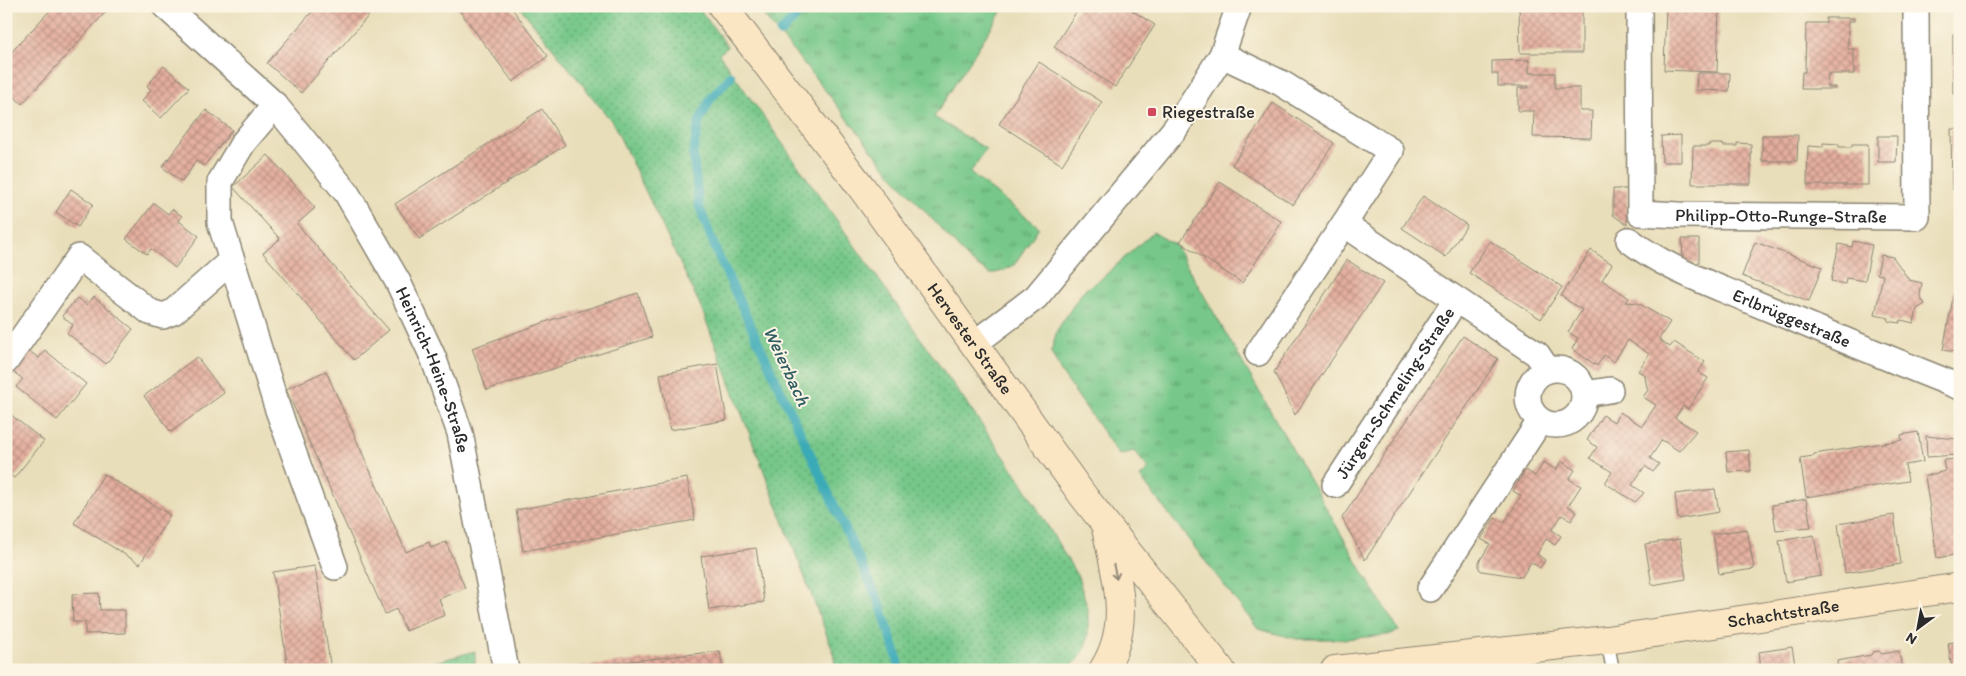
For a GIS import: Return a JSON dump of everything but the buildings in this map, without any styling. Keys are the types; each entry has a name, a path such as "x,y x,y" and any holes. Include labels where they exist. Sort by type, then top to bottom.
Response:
{"street":[{"name":"Heinrich-Heine-Straße","path":"165,6 275,104 346,192 398,282 433,357 460,433 506,670"},
{"name":"Hervester Straße","path":"722,6 862,188 975,343 1046,445 1105,524 1221,670"},
{"path":"975,343 1036,297 1175,129 1222,55 1240,6"},
{"name":"Philipp-Otto-Runge-Straße","path":"1639,6 1640,213 1917,217 1916,6"},
{"path":"1222,55 1281,83 1391,151 1258,353"},
{"path":"275,104 243,143 220,182 220,222 277,406 335,567"},
{"name":"Jürgen-Schmeling-Straße","path":"1344,224 1537,354 1548,370"},
{"name":"Erlbrüggestraße","path":"1629,240 1644,252 1677,269 1960,387"},
{"path":"6,361 79,257 150,312 163,316 173,312 232,260"},
{"name":"Jürgen-Schmeling-Straße","path":"1335,485 1456,300"},
{"path":"1556,369 1578,378 1584,394 1582,409 1572,421 1556,426 1540,421 1530,409 1528,393 1534,378 1548,370 1556,369"},
{"path":"1584,394 1610,390"},
{"path":"1430,589 1540,421"},
{"path":"1103,670 1116,644 1120,625 1121,603 1105,524"},
{"name":"Schachtstraße","path":"1335,670 1607,640 1960,587"},
{"name":"Schachtstraße","path":"1484,670 1607,640"}],"lane":[{"path":"1607,640 1612,670"}],"green space":[{"path":"519,6 697,6 728,47 719,54 1018,476 1078,577 1088,609 1088,633 1086,647 1079,659 1066,670 836,670 833,651 700,305 613,123"},
{"path":"759,6 1005,6 934,117 986,149 970,173 1039,227 1014,265 1003,271 990,274 970,261 887,169 764,16"},
{"path":"1153,232 1175,245 1371,586 1399,631 1388,635 1344,639 1297,639 1258,629 1140,477 1149,469 1134,451 1119,455 1061,372 1051,352 1057,330 1083,291 1102,278"},
{"path":"475,651 475,670 407,670"}],"waterway":[{"name":"Weierbach","path":"780,33 795,18 800,6"},
{"name":"Weierbach","path":"731,76 711,98 699,122 693,154 699,206 717,253 880,604 898,660 899,670"}],"place":[{"name":"Riegestraße","path":"1152,112"}]}
